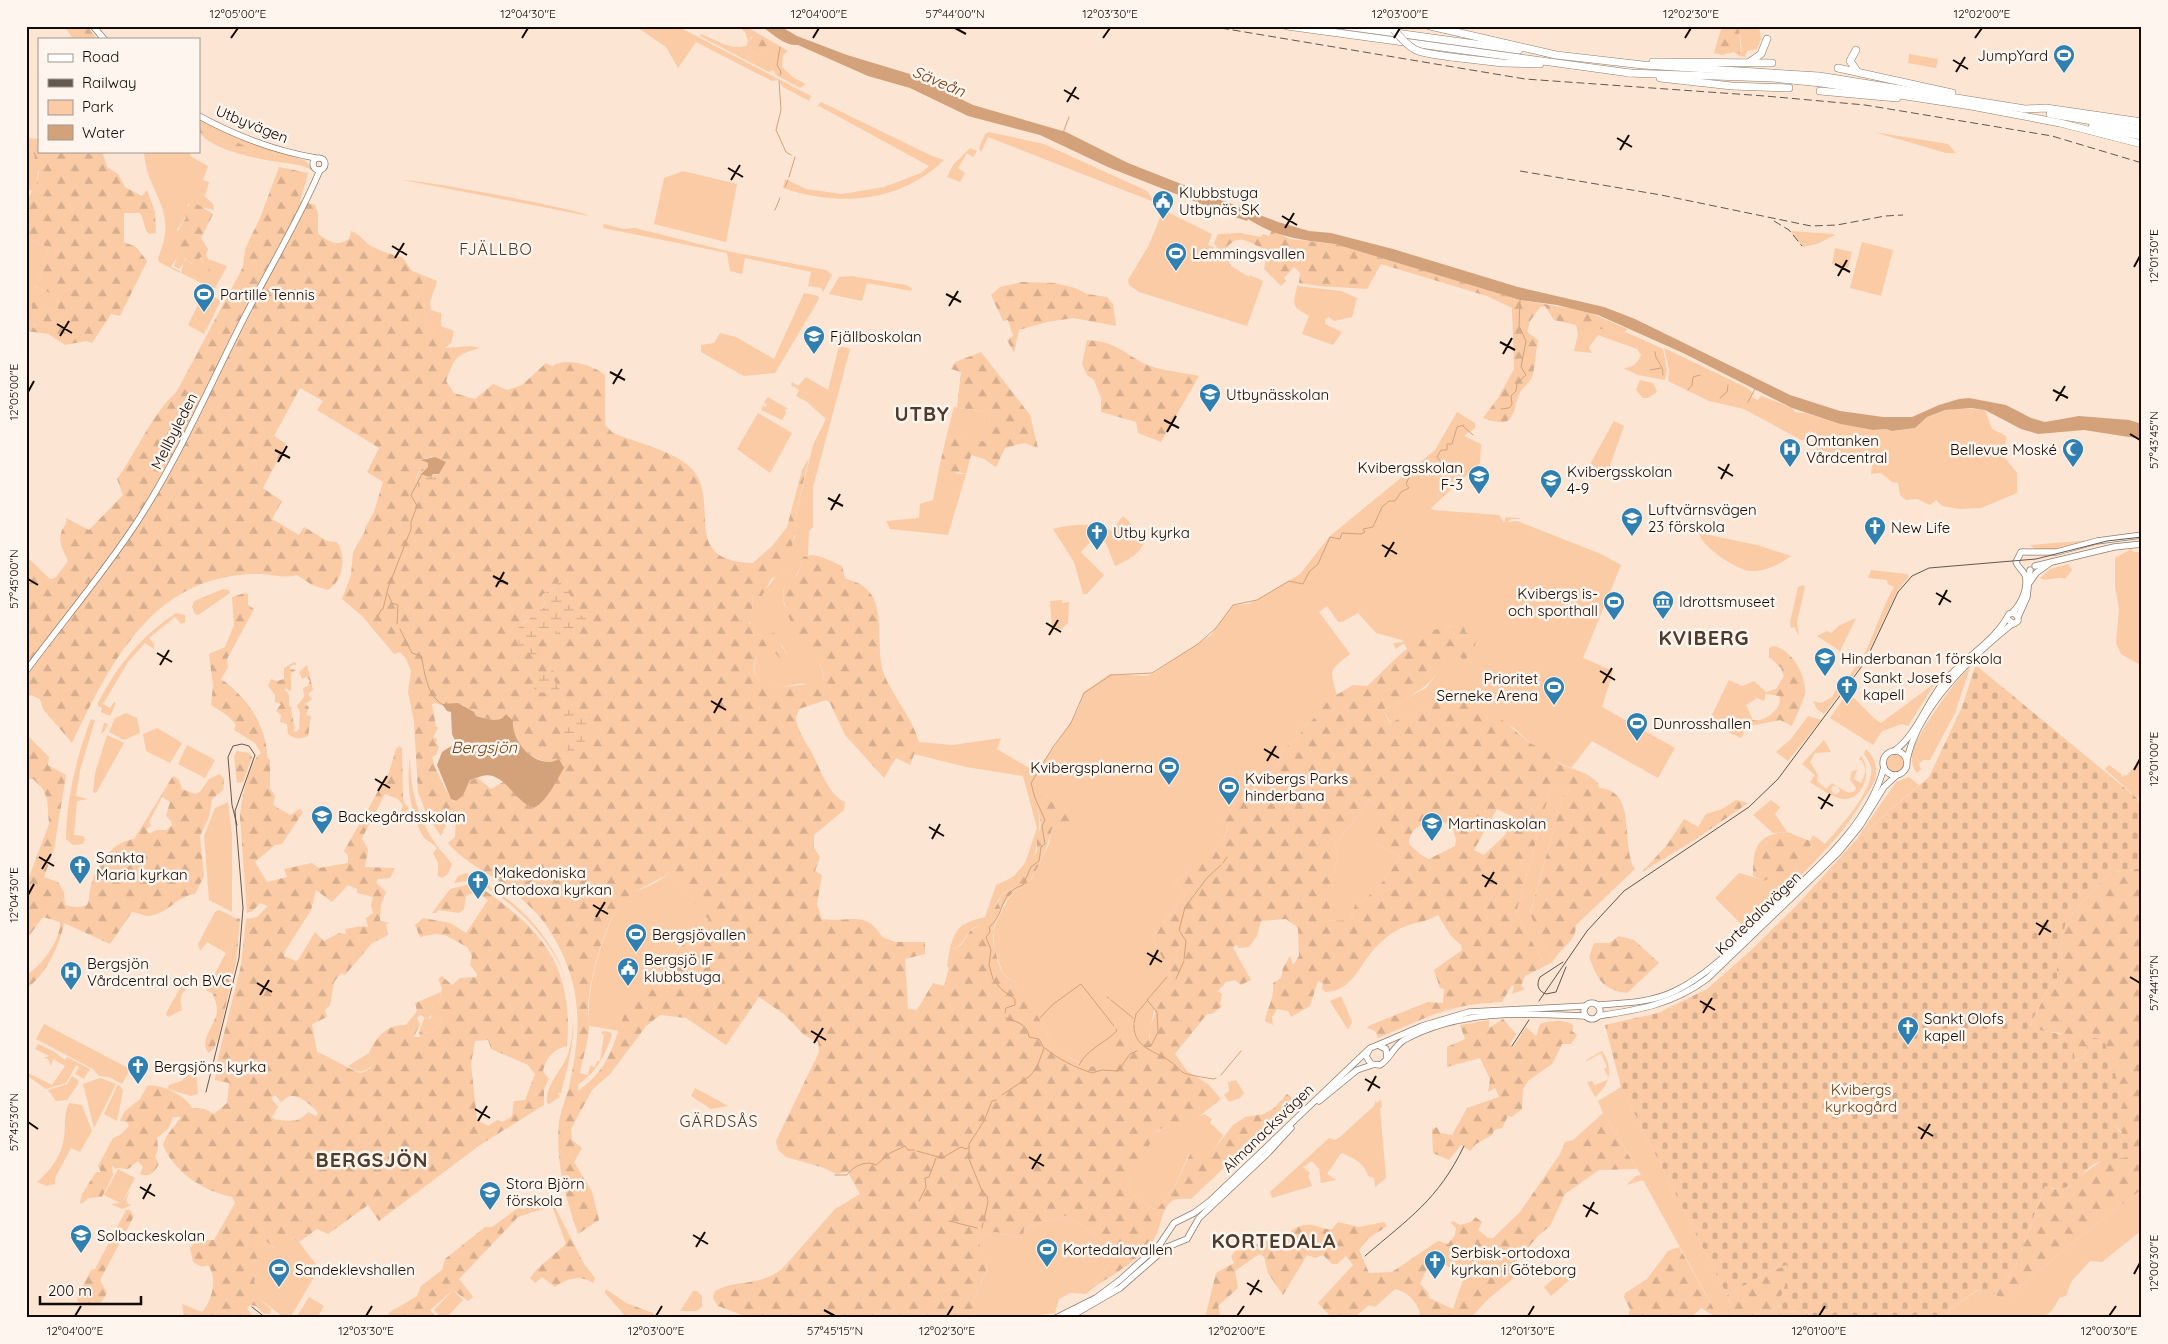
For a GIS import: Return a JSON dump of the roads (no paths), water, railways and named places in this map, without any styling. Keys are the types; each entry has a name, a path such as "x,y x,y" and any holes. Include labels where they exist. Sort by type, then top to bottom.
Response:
{"highway":[{"path":"1287,26 1732,86 1789,88"},
{"path":"1345,26 1605,61 1680,68 1790,73 1970,103 2142,144"},
{"path":"1430,26 1556,55"},
{"path":"1395,28 1401,38 1414,51 1503,63 1566,64"},
{"path":"1748,62 1761,54 1767,39"},
{"path":"1856,50 1850,61 1857,71"},
{"path":"1605,61 1772,63"},
{"path":"1838,68 1954,93 1970,103"},
{"path":"1627,73 1772,78 1821,82 2025,109 2142,129"},
{"path":"1820,91 1970,103"},
{"path":"2025,109 2046,108 2142,122"},
{"path":"2060,123 2142,136"}],"main road":[{"path":"93,26 103,38"},
{"name":"Utbyvägen","path":"200,116 239,136 298,155 316,165"},
{"name":"Mellbyleden","path":"26,671 102,573 166,474 192,426 245,316 294,229 314,184 316,165"},
{"path":"2142,535 2098,541 2057,552 2022,551 2016,557 2017,564 2022,570 2114,547 2142,544"},
{"path":"2031,552 2036,558 2032,568"},
{"name":"Kortedalavägen","path":"2030,584 2036,573 2052,562"},
{"name":"Kortedalavägen","path":"1378,1045 1422,1026 1469,1012 1586,1006 1592,1003 1597,1005 1657,998 1685,986 1711,968 1840,842 1874,793 1884,768 1885,757 1907,740 1932,699 1950,675 1996,633 2010,622 2017,622 2027,597 2032,568"},
{"name":"Kortedalavägen","path":"1387,1058 1394,1048 1403,1041 1425,1030 1460,1020 1514,1014 1585,1016 1590,1019 1653,1007 1687,992 1708,978 1838,854 1860,826 1884,787 1905,770 1912,742 1949,683 2010,622 2012,613 2021,602 2024,589 2025,577 2022,570"},
{"path":"2012,613 2018,617"},
{"path":"1894,751 1902,753 1907,760"},
{"path":"1884,768 1889,773 1897,775"},
{"path":"1597,1005 1598,1016"},
{"path":"1585,1016 1586,1006"},
{"path":"1378,1045 1386,1049 1387,1058 1380,1065 1372,1065 1366,1058 1368,1050 1378,1045"},
{"name":"Almanacksvägen","path":"1056,1318 1096,1298 1120,1280 1160,1244 1174,1223 1210,1201 1368,1050"},
{"name":"Almanacksvägen","path":"1068,1318 1120,1288 1165,1248 1187,1239 1199,1218 1267,1154 1316,1103 1357,1070 1372,1065"},
{"path":"1183,1219 1190,1222 1192,1228"},
{"path":"1169,1231 1171,1239 1177,1242"}],"water":[{"path":"761,26 780,26 797,36 847,55 910,74 973,105 1066,132 1128,163 1278,222 1309,231 1331,233 1393,249 1518,287 1604,307 1635,319 1790,395 1840,411 1883,417 1912,417 1939,405 1969,398 2006,405 2031,418 2045,422 2079,416 2129,420 2142,424 2142,439 2084,430 2038,434 2021,429 1985,410 1971,408 1945,410 1927,417 1915,428 1892,431 1886,429 1873,430 1840,424 1792,408 1683,353 1598,315 1557,305 1520,300 1335,244 1280,234 1248,219 1247,221 1232,216 1110,168 1040,135 968,116 910,88 868,76 798,45 783,41"},
{"path":"435,457 446,462 439,474 433,474 429,477 421,474 428,467 428,463 421,460"},
{"name":"Bergsjön","path":"458,703 474,712 476,716 484,718 497,720 506,714 513,721 516,737 521,745 534,758 551,762 559,759 564,768 551,790 539,805 534,808 527,805 503,782 490,775 470,780 462,796 456,801 451,799 437,765 442,752 456,743 452,734 451,712 447,711 442,704"}],"waterway":[{"path":"780,47 777,65 781,72 780,75"},
{"path":"779,81 781,110 776,130 786,152 791,155"},
{"path":"1063,133 1069,117"},
{"path":"789,177 795,157"},
{"path":"785,187 788,180"},
{"path":"775,210 780,198"},
{"path":"1501,409 1509,408 1512,404 1511,396 1516,391 1517,383 1526,375 1521,367 1526,341 1519,326 1520,300"},
{"path":"1655,352 1663,375"},
{"path":"1650,370 1661,368"},
{"path":"1688,390 1692,385 1693,377 1700,375"},
{"path":"1720,398 1727,392 1728,385"},
{"path":"1748,402 1755,389"},
{"path":"1005,1013 1006,1008 1015,1005 1015,999 1002,990 993,979 989,965 991,950 986,937 990,932 989,927 998,916 1006,898 1015,889 1023,885 1031,867 1039,861 1041,847 1045,844 1042,826 1045,820 1035,798 1031,783 1053,747 1071,723 1084,693 1111,675 1152,673 1198,644 1216,628 1233,605 1257,600 1289,581 1303,584 1309,572 1318,564 1330,537 1340,539 1342,533 1361,534 1365,532 1363,529 1373,527 1382,507 1389,501 1395,501 1401,492 1409,488 1406,484 1413,468 1424,468 1431,463 1437,468 1441,462 1437,457 1441,450 1447,450 1447,444 1452,444 1457,427 1464,425"},
{"path":"1463,426 1473,435"},
{"path":"378,616 383,609 388,588 411,529 411,522 417,506 411,495 422,474"},
{"path":"388,594 392,603 398,605 397,624"},
{"path":"400,629 412,653 421,656 429,689 442,704"},
{"path":"1223,863 1227,857"},
{"path":"1184,959 1186,941 1179,930 1185,907 1207,878 1221,865"},
{"path":"1176,979 1184,961"},
{"path":"1145,1047 1151,1046 1158,1032 1157,1012 1147,1000 1167,977"},
{"path":"1040,1018 1052,1005 1081,984 1114,1026"},
{"path":"1111,1000 1133,1018"},
{"path":"1134,1023 1136,1014 1147,1001"},
{"path":"1002,1095 1030,1076 1037,1067 1044,1048 1039,1039 1029,1037 1028,1032 1023,1026 1006,1018"},
{"path":"1134,1025 1137,1039 1141,1044 1171,1062 1182,1072 1200,1077 1216,1078"},
{"path":"1079,1065 1091,1050 1117,1031 1116,1029"},
{"path":"1045,1048 1067,1063 1092,1073 1102,1070 1118,1071 1130,1054 1137,1051"},
{"path":"1221,1075 1241,1051"},
{"path":"984,1219 988,1202 987,1196 982,1191 969,1159 969,1144 984,1121 992,1101 996,1100"},
{"path":"835,1175 847,1175 856,1167 868,1163 876,1165 890,1153 905,1146 908,1150 914,1150"},
{"path":"917,1151 942,1158 961,1147 966,1149 969,1147"},
{"path":"919,1201 926,1187 925,1178 929,1177 936,1158"},
{"path":"949,1221 977,1228"},
{"path":"982,1228 983,1223"}],"tram line":[{"path":"1539,1001 1587,931 1624,891 1749,807 1778,779 1865,662 1898,592 1912,576 1929,568 2036,559 2107,541 2142,537"},
{"path":"206,1092 239,958 243,908 235,811 255,755 249,746 242,744 233,746 228,757 232,805 233,810 236,820 237,825"},
{"path":"1563,962 1540,977 1538,985 1541,991 1546,994 1556,992 1566,967"},
{"path":"1512,1046 1529,1020"},
{"path":"1365,1256 1409,1219 1433,1195 1444,1181 1464,1146"},
{"path":"252,1307 266,1318"}],"railway":[{"path":"1209,26 1525,79 1865,105 2052,136 2142,163"},
{"path":"1520,171 1661,195 1811,226 1837,225 1885,216 1903,215"},
{"path":"1774,221 1789,230 1802,246"}],"place":[{"name":"JumpYard","path":"2064,74"},
{"name":"Klubbstuga Utbynäs SK","path":"1163,220"},
{"name":"Lemmingsvallen","path":"1176,272"},
{"name":"Partille Tennis","path":"204,313"},
{"name":"Fjällboskolan","path":"814,355"},
{"name":"Utbynässkolan","path":"1210,413"},
{"name":"Omtanken Vårdcentral","path":"1790,468"},
{"name":"Bellevue Moské","path":"2073,468"},
{"name":"Kvibergsskolan F-3","path":"1479,495"},
{"name":"Kvibergsskolan 4-9","path":"1551,499"},
{"name":"Luftvärnsvägen 23 förskola","path":"1632,537"},
{"name":"New Life","path":"1875,546"},
{"name":"Utby kyrka","path":"1097,551"},
{"name":"Idrottsmuseet","path":"1663,620"},
{"name":"Kvibergs is- och sporthall","path":"1614,621"},
{"name":"Hinderbanan 1 förskola","path":"1825,677"},
{"name":"Sankt Josefs kapell","path":"1847,705"},
{"name":"Prioritet Serneke Arena","path":"1554,706"},
{"name":"Dunrosshallen","path":"1637,742"},
{"name":"Kvibergsplanerna","path":"1169,786"},
{"name":"Kvibergs Parks hinderbana","path":"1229,806"},
{"name":"Backegårdsskolan","path":"322,835"},
{"name":"Martinaskolan","path":"1432,842"},
{"name":"Sankta Maria kyrkan","path":"80,885"},
{"name":"Makedoniska Ortodoxa kyrkan","path":"478,900"},
{"name":"Bergsjövallen","path":"636,953"},
{"name":"Bergsjö IF klubbstuga","path":"628,987"},
{"name":"Bergsjön Vårdcentral och BVC","path":"71,991"},
{"name":"Sankt Olofs kapell","path":"1908,1046"},
{"name":"Bergsjöns kyrka","path":"138,1085"},
{"name":"Stora Björn förskola","path":"490,1211"},
{"name":"Solbackeskolan","path":"81,1254"},
{"name":"Kortedalavallen","path":"1047,1268"},
{"name":"Serbisk-ortodoxa kyrkan i Göteborg","path":"1435,1280"},
{"name":"Sandeklevshallen","path":"279,1288"}],"district":[{"name":"FJÄLLBO","path":"496,249"},
{"name":"UTBY","path":"922,413"},
{"name":"KVIBERG","path":"1704,637"},
{"name":"GÄRDSÅS","path":"719,1121"},
{"name":"BERGSJÖN","path":"372,1159"},
{"name":"KORTEDALA","path":"1274,1240"}],"water label":[{"name":"Säveån","path":"939,81"}],"park label":[{"name":"Kvibergs kyrkogård","path":"1861,1098"}]}
